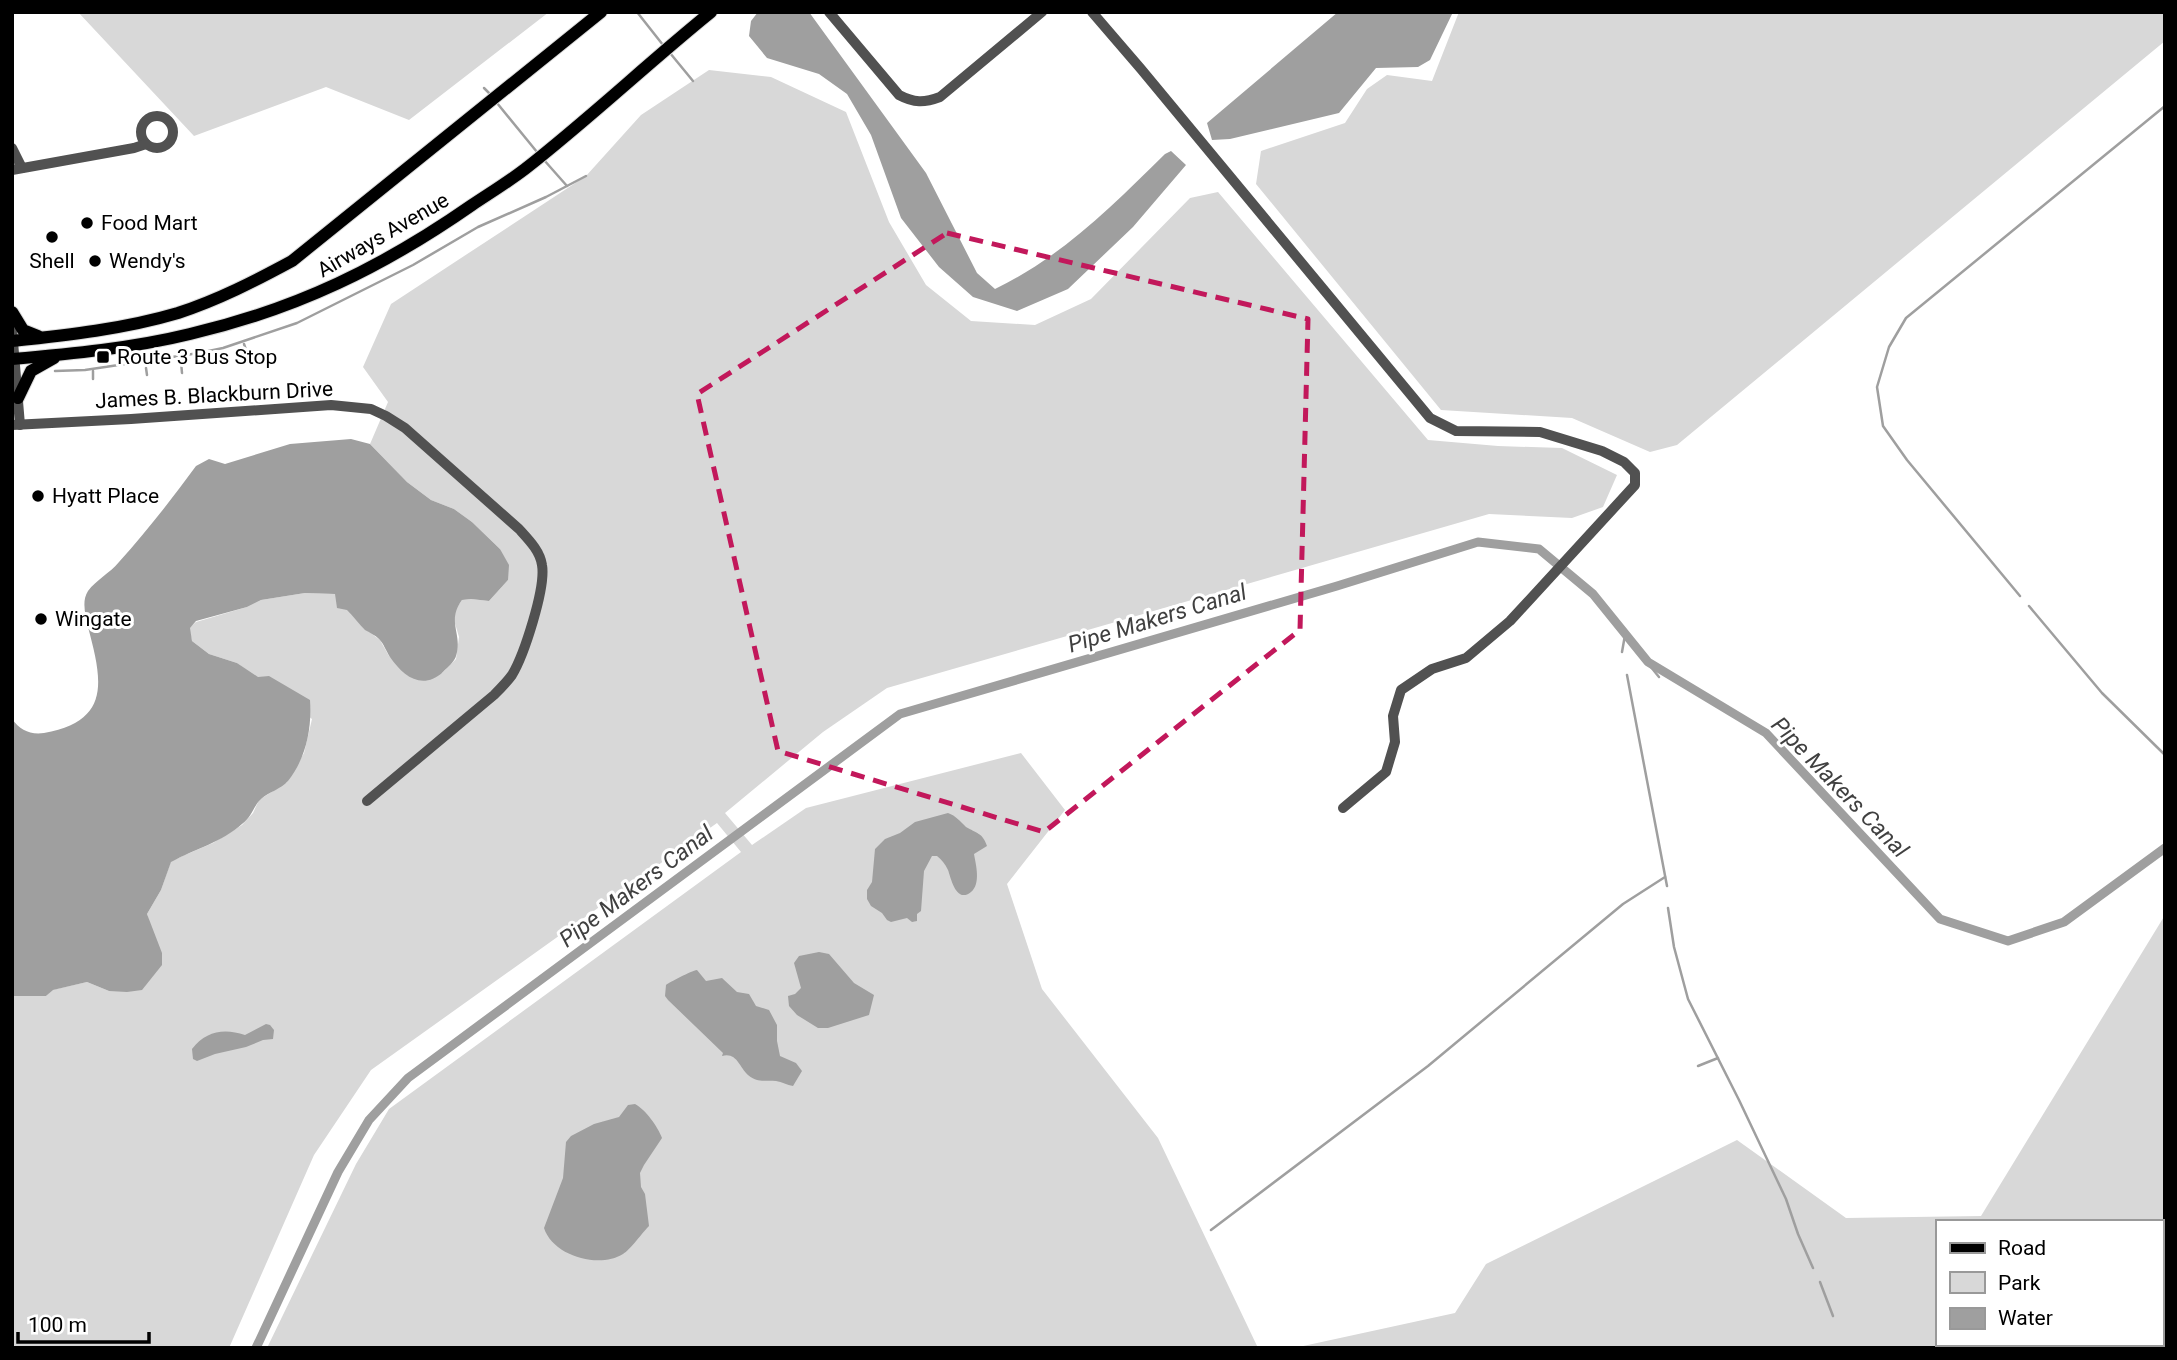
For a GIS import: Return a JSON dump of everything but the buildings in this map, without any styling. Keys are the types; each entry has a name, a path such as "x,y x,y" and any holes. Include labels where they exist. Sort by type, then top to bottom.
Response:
{"main road":[{"name":"Airways Avenue","path":"13,341 118,328 152,320 246,286 292,261 601,12"},
{"name":"Airways Avenue","path":"14,359 155,342 190,334 259,316 311,297 368,270 423,239 541,156 711,12"},
{"path":"12,313 23,330 42,337"},
{"path":"18,398 31,371 62,354"},
{"path":"12,384 18,398"}],"street":[{"path":"829,12 899,95 911,102 928,102 940,97 1042,12"},
{"path":"1092,12 1430,418 1456,431 1540,432 1602,451 1624,462 1635,472 1635,485 1510,621 1466,658 1432,669 1401,690 1393,716 1395,742 1385,772 1343,808"},
{"path":"12,148 17,169 146,144"},
{"path":"12,330 18,398 16,425"},
{"name":"James B. Blackburn Drive","path":"16,425 331,405 371,409 405,428 519,529 536,548 542,565 542,584 529,631 512,675 494,695 367,801"}],"highlighted area":[{"path":"947,233 1308,319 1300,630 1044,832 778,751 697,394"}],"green space":[{"path":"78,12 549,12 409,120 326,87 194,136"},
{"path":"1459,12 2165,12 2165,41 1677,445 1650,452 1572,418 1441,410 1256,184 1261,151 1345,123 1367,89 1387,75 1432,81"},
{"path":"709,70 771,77 846,112 889,222 926,285 971,321 1035,325 1091,299 1190,198 1218,192 1428,440 1562,448 1617,475 1603,507 1572,518 1489,514 887,688 823,732 725,813 752,845 806,808 1021,753 1065,810 1007,884 1042,989 1158,1138 1258,1348 267,1348 356,1164 389,1109 741,852 717,823 371,1070 314,1155 229,1348 12,1348 12,996 46,996 52,990 87,982 109,991 153,934 147,914 161,890 171,861 213,843 242,825 253,813 259,800 287,782 304,753 312,719 237,663 209,654 192,641 189,628 196,622 247,607 261,600 305,593 335,594 364,628 380,640 389,656 442,673 456,659 459,637 454,620 455,610 462,600 489,601 508,580 500,549 454,509 431,500 407,482 370,444 388,402 363,367 391,304 586,176 641,115"},
{"path":"2165,915 2165,1348 1294,1348 1455,1313 1486,1264 1737,1140 1846,1218 1981,1216"}],"water":[{"path":"758,12 809,12 926,173 977,273 995,289 1043,261 1086,229 1165,154 1171,151 1186,165 1133,227 1068,289 1017,311 973,297 939,267 901,218 871,135 847,94 819,74 767,58 749,36 751,21"},
{"path":"1338,12 1453,12 1430,60 1418,67 1376,68 1339,113 1230,139 1212,140 1207,123"},
{"path":"351,439 370,444 407,482 431,500 454,509 472,522 500,549 509,565 508,580 489,601 462,600 455,615 458,648 455,658 443,672 428,680 414,679 401,670 379,639 365,630 347,610 337,608 335,594 305,593 261,600 247,607 196,621 190,628 192,641 209,654 237,663 258,677 269,676 310,700 309,732 299,763 288,781 261,799 248,818 234,830 217,841 171,862 161,890 147,914 162,953 162,965 142,990 109,991 87,982 53,990 46,996 12,996 12,719 26,731 44,733 82,719 91,708 97,695 98,681 85,609 88,591 129,551 196,466 209,459 225,464 290,444"},
{"path":"948,813 981,836 987,846 974,854 977,874 974,889 966,895 958,892 945,864 937,856 932,856 924,871 921,911 917,914 917,921 912,922 907,918 891,922 887,920 867,899 867,890 872,882 875,849 885,839 900,833 915,822"},
{"path":"819,952 829,954 854,983 874,995 869,1015 828,1028 818,1028 797,1015 789,1006 788,996 801,988 794,963 799,956"},
{"path":"697,970 706,981 722,978 737,992 749,994 756,1006 769,1010 777,1025 780,1056 796,1063 802,1071 793,1086 752,1078 734,1058 722,1056 723,1053 668,1000 665,996 666,985"},
{"path":"266,1024 274,1030 273,1039 197,1061 193,1059 192,1049 209,1035 230,1032 245,1035"},
{"path":"635,1104 651,1119 662,1138 640,1173 649,1226 623,1254 602,1260 578,1257 557,1246 544,1228 563,1178 566,1142 571,1136 594,1124 619,1117 628,1105"}],"waterway":[{"path":"637,12 663,45"},
{"path":"670,53 693,81"},
{"path":"484,88 491,95"},
{"path":"497,103 537,152"},
{"path":"2020,596 1907,460 1883,426 1877,387 1889,347 1906,318 2165,106"},
{"path":"544,160 567,186"},
{"path":"55,371 85,370 199,353 223,348 297,323 413,265 478,227 586,176"},
{"path":"244,344 247,353"},
{"path":"181,362 182,373"},
{"path":"146,368 147,375"},
{"path":"93,371 93,379"},
{"name":"Pipe Makers Canal","path":"256,1348 338,1172 369,1120 408,1078 900,714 1478,542 1539,549 1593,594 1648,662 1766,733 1940,919 2008,941 2064,922 2165,848"},
{"path":"2029,606 2102,693 2165,755"},
{"name":"Pipe Makers Canal","path":"1622,652 1625,635 1659,677"},
{"path":"1627,675 1667,886"},
{"path":"1211,1230 1428,1066 1623,904 1665,877"},
{"path":"1668,908 1674,947 1688,999 1786,1199 1813,1268"},
{"path":"1698,1066 1718,1058"},
{"path":"1820,1282 1833,1316"}],"place":[{"name":"Food Mart","path":"87,223"},
{"name":"Shell","path":"52,237"},
{"name":"Wendy's","path":"95,261"},
{"name":"Route 3 Bus Stop","path":"103,357"},
{"name":"Hyatt Place","path":"38,496"},
{"name":"Wingate","path":"41,619"}]}
